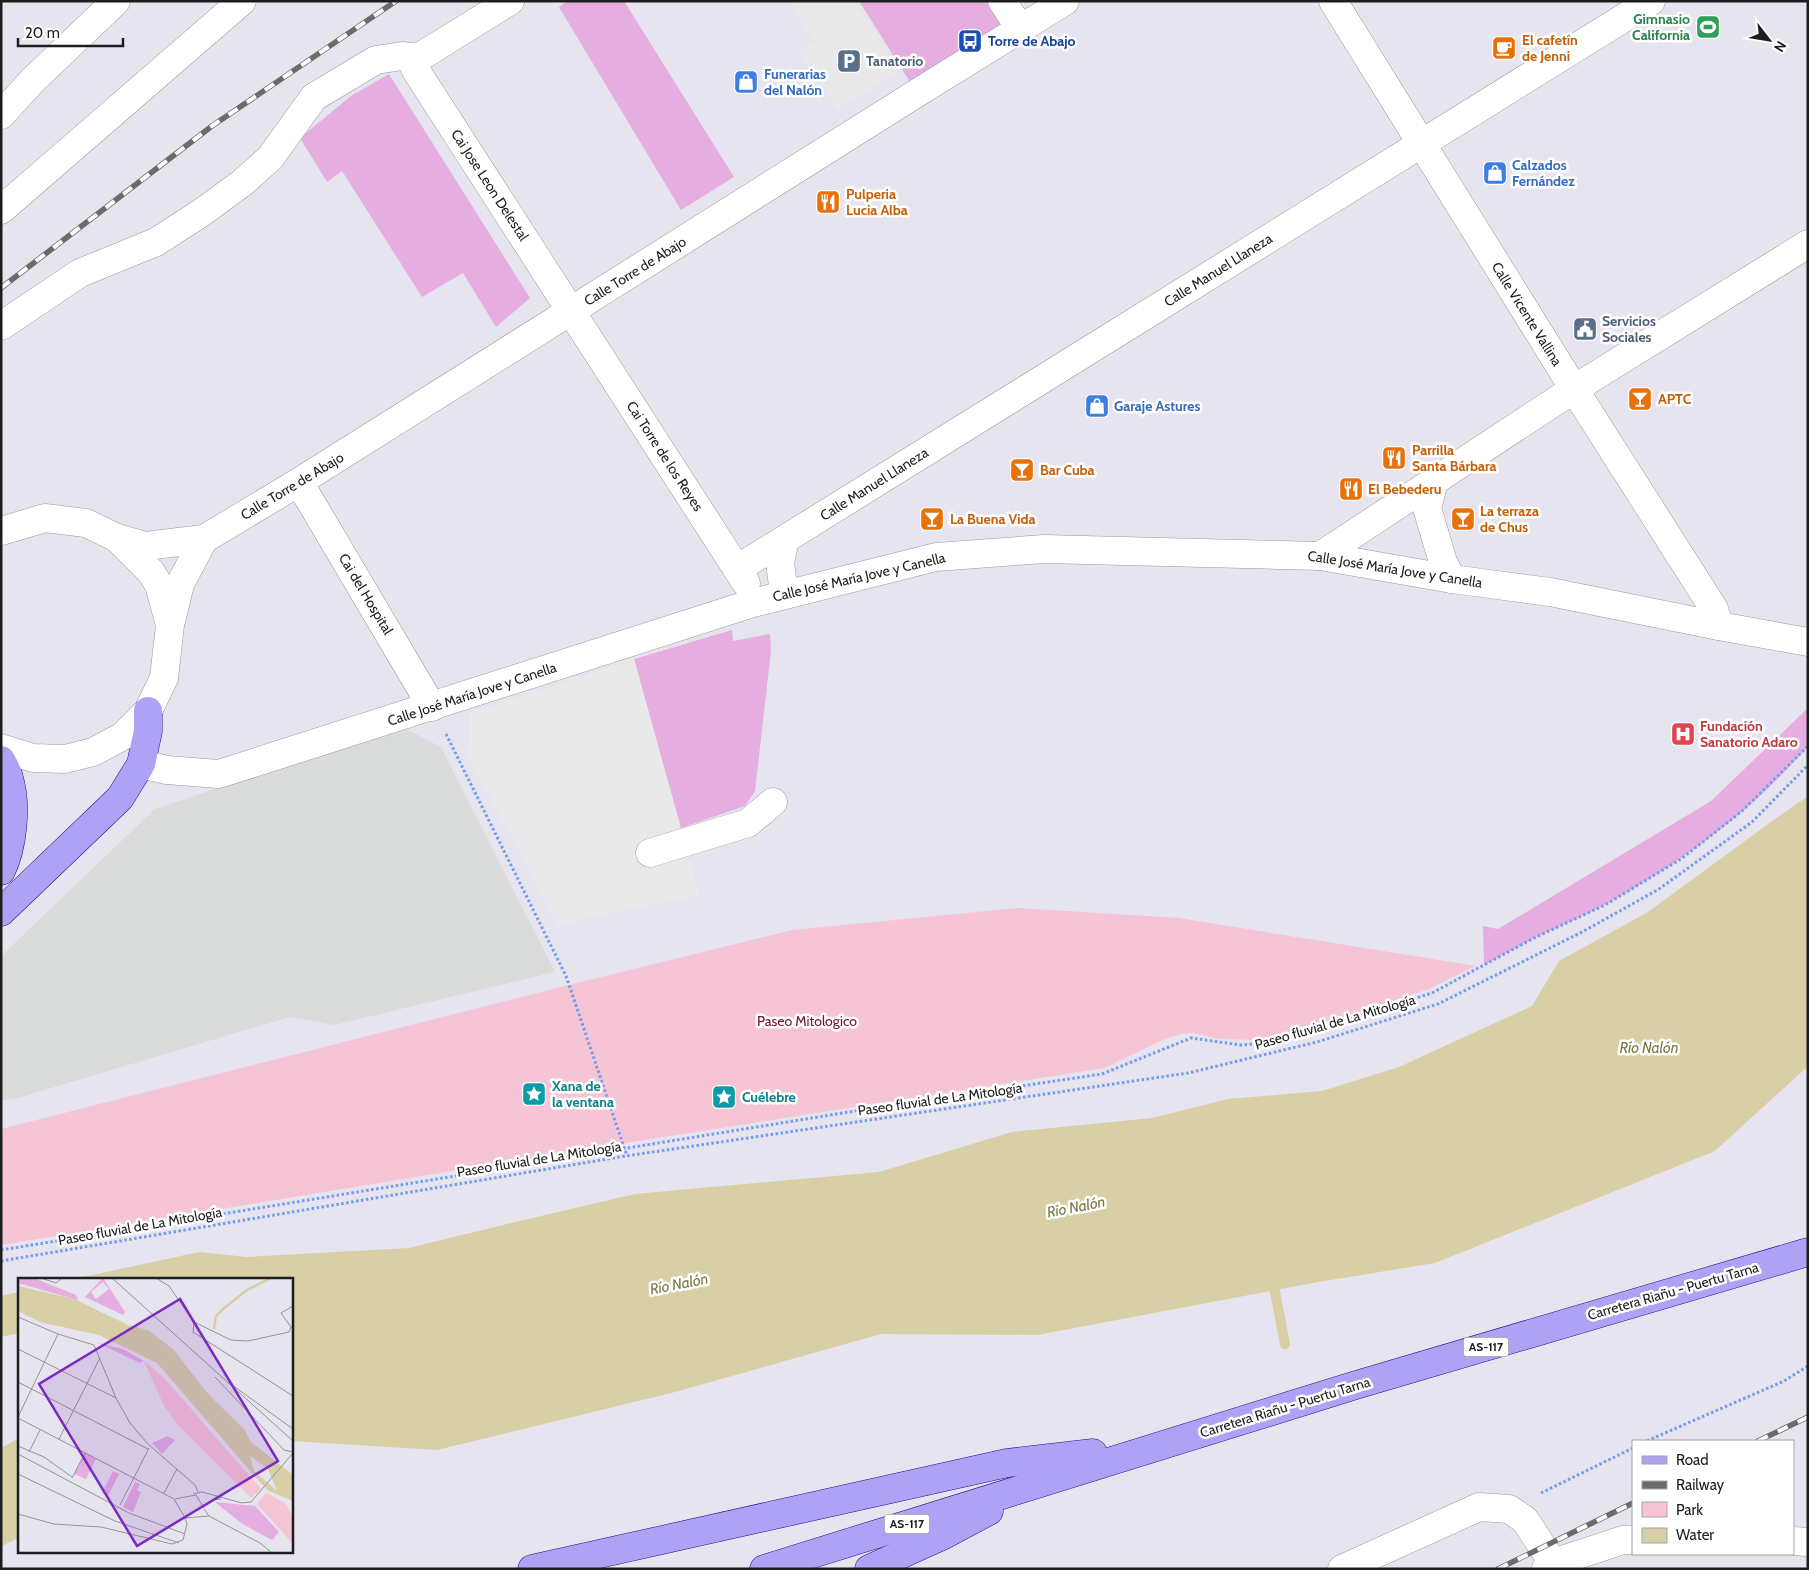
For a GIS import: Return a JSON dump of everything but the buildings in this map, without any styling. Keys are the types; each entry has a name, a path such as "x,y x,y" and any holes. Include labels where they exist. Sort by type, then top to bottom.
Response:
{"main road":[{"path":"1,912 120,798 141,764 148,731 148,711"},
{"path":"1,760 10,779 13,811 12,840 1,871"},
{"name":"Carretera Riañu - Puertu Tarna","path":"764,1569 1356,1385 1804,1252"},
{"path":"532,1569 1008,1463 1171,1443"},
{"path":"869,1569 944,1535 1050,1479"}],"street":[{"path":"1,115 32,80 116,1"},
{"path":"1,210 242,1"},
{"path":"1,326 80,273 156,242 201,213 242,183 270,158 314,97 376,60 402,56 418,58 510,1"},
{"path":"1002,1 1020,28"},
{"name":"Calle Torre de Abajo","path":"117,538 144,546 204,539 299,482 1065,1"},
{"name":"Calle Vicente Vallina","path":"1333,1 1714,609 1719,626"},
{"name":"Calle Manuel Llaneza","path":"737,569 1651,1"},
{"name":"Cai Jose Leon Delestal","path":"418,58 415,69 572,311"},
{"path":"1320,556 1574,388 1808,244"},
{"name":"Cai Torre de los Reyes","path":"572,311 749,587 753,603"},
{"path":"1434,481 1427,508 1442,562 1452,579"},
{"name":"Cai del Hospital","path":"299,482 432,707"},
{"path":"1,531 45,518 86,523 117,538 151,572 159,586 170,625"},
{"path":"1,748 33,758 65,759 93,752 123,736 148,711 164,678 170,625 180,584 204,539"},
{"path":"784,540 780,562 784,594"},
{"name":"Calle José María Jove y Canella","path":"141,764 167,770 219,774 753,603 936,556 1044,549 1320,556 1452,579 1550,592 1808,642"},
{"path":"650,854 748,823 773,802"},
{"path":"1342,1569 1479,1507 1509,1509 1525,1520 1550,1566 1623,1540 1632,1540"},
{"path":"1794,1541 1808,1542"}],"path":[{"path":"432,707 566,976 627,1156"},
{"path":"1,1250 870,1108 1102,1074 1191,1038 1241,1045 1290,1037 1432,993 1534,938 1605,905 1681,859 1742,812 1808,746"},
{"name":"Paseo fluvial de La Mitología","path":"1,1261 627,1156 1188,1073 1317,1042 1438,1004 1575,936 1659,889 1752,822 1808,765"},
{"path":"1649,1440 1784,1382 1808,1366"},
{"path":"1509,1509 1632,1448"}],"shaded area":[{"path":"567,1 624,1 734,177 681,210 559,7"},
{"name":"Tanatorio","path":"789,1 855,1 899,71 838,109 799,51 813,41"},
{"path":"859,1 1002,1 1020,28 917,93"},
{"path":"389,74 530,298 496,327 463,273 422,297 342,171 327,182 300,138 351,96"},
{"path":"732,630 733,641 770,634 771,651 755,791 745,806 681,828 634,659"},
{"path":"634,659 699,895 558,925 469,757 470,713"},
{"path":"1808,708 1808,746 1787,770 1740,814 1688,853 1634,888 1597,909 1534,938 1484,965 1483,926 1498,929 1711,801"},
{"path":"402,727 441,747 555,972 334,1025 290,1017 14,1099 1,1100 1,956 155,809"}],"green space":[{"name":"Paseo Mitologico","path":"1018,908 1179,918 1476,966 1429,989 1334,1020 1274,1037 1258,1040 1219,1039 1193,1033 1181,1034 1165,1039 1104,1068 587,1149 1,1245 1,1129 792,930"}],"water":[{"name":"Río Nalón","path":"1808,796 1808,1066 1715,1151 1435,1263 1318,1282 1037,1335 881,1334 675,1392 437,1450 292,1441 292,1278 79,1278 199,1252 247,1257 409,1248 635,1194 879,1172 1012,1132 1152,1118 1228,1099 1322,1091 1399,1067 1532,1006 1559,961 1648,912"},
{"path":"18,1292 18,1333 1,1337 1,1296"},
{"path":"18,1439 18,1538 1,1546 1,1448"}],"waterway":[{"path":"1272,1276 1285,1344"}],"railway":[{"path":"1,288 212,126 396,1"},
{"path":"1760,1440 1808,1417"},
{"path":"1498,1569 1632,1503"}],"place":[{"name":"Gimnasio California","path":"1708,27"},
{"name":"Torre de Abajo","path":"970,41"},
{"name":"El cafetín de Jenni","path":"1504,48"},
{"name":"Tanatorio","path":"849,61"},
{"name":"Funerarias del Nalón","path":"746,82"},
{"name":"Calzados Fernández","path":"1495,173"},
{"name":"Pulperia Lucia Alba","path":"828,202"},
{"name":"Servicios Sociales","path":"1585,329"},
{"name":"APTC","path":"1640,399"},
{"name":"Garaje Astures","path":"1097,406"},
{"name":"Parrilla Santa Bárbara","path":"1394,458"},
{"name":"Bar Cuba","path":"1022,470"},
{"name":"El Bebederu","path":"1351,489"},
{"name":"La Buena Vida","path":"932,519"},
{"name":"La terraza de Chus","path":"1463,519"},
{"name":"Fundación Sanatorio Adaro","path":"1683,734"},
{"name":"Xana de la ventana","path":"534,1094"},
{"name":"Cuélebre","path":"724,1097"}]}
